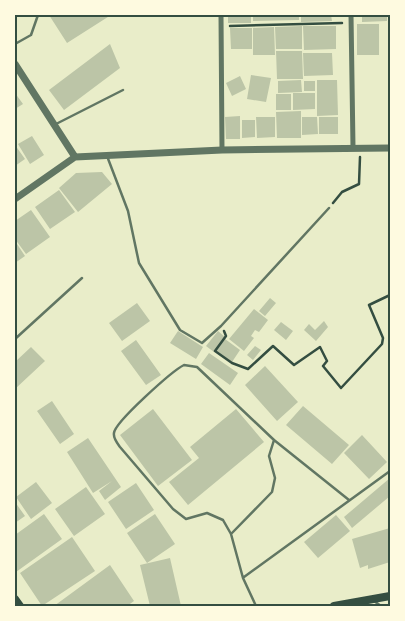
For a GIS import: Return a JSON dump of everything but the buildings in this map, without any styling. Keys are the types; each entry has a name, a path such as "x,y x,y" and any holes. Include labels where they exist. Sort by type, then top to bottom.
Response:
{"main road":[{"path":"334,606 390,596"},
{"path":"15,599 20,606"}],"street":[{"path":"221,15 222,150"},
{"path":"350,15 357,147"},
{"path":"15,64 75,157"},
{"path":"15,199 75,157 222,150 390,148"}],"lane":[{"path":"15,44 31,35 38,15"},
{"path":"54,125 123,90"},
{"path":"107,156 128,211 139,263 180,330 202,343 221,326 329,208"},
{"path":"15,339 82,278"},
{"path":"256,606 243,578 231,534 223,520 207,513 186,520 173,509 120,447 115,439 116,427 172,372 184,365 197,367 274,440 349,501"},
{"path":"231,534 272,492 275,478 269,456 274,440"},
{"path":"243,578 390,471"},
{"path":"371,599 381,606"}],"path":[{"path":"221,26 351,23"},
{"path":"329,208 342,192 359,184 357,147"},
{"path":"221,326 226,336 215,351 232,363 248,369 273,346 294,365 320,347 328,361 324,366 340,388 382,344 383,338 369,305 390,295"}]}
